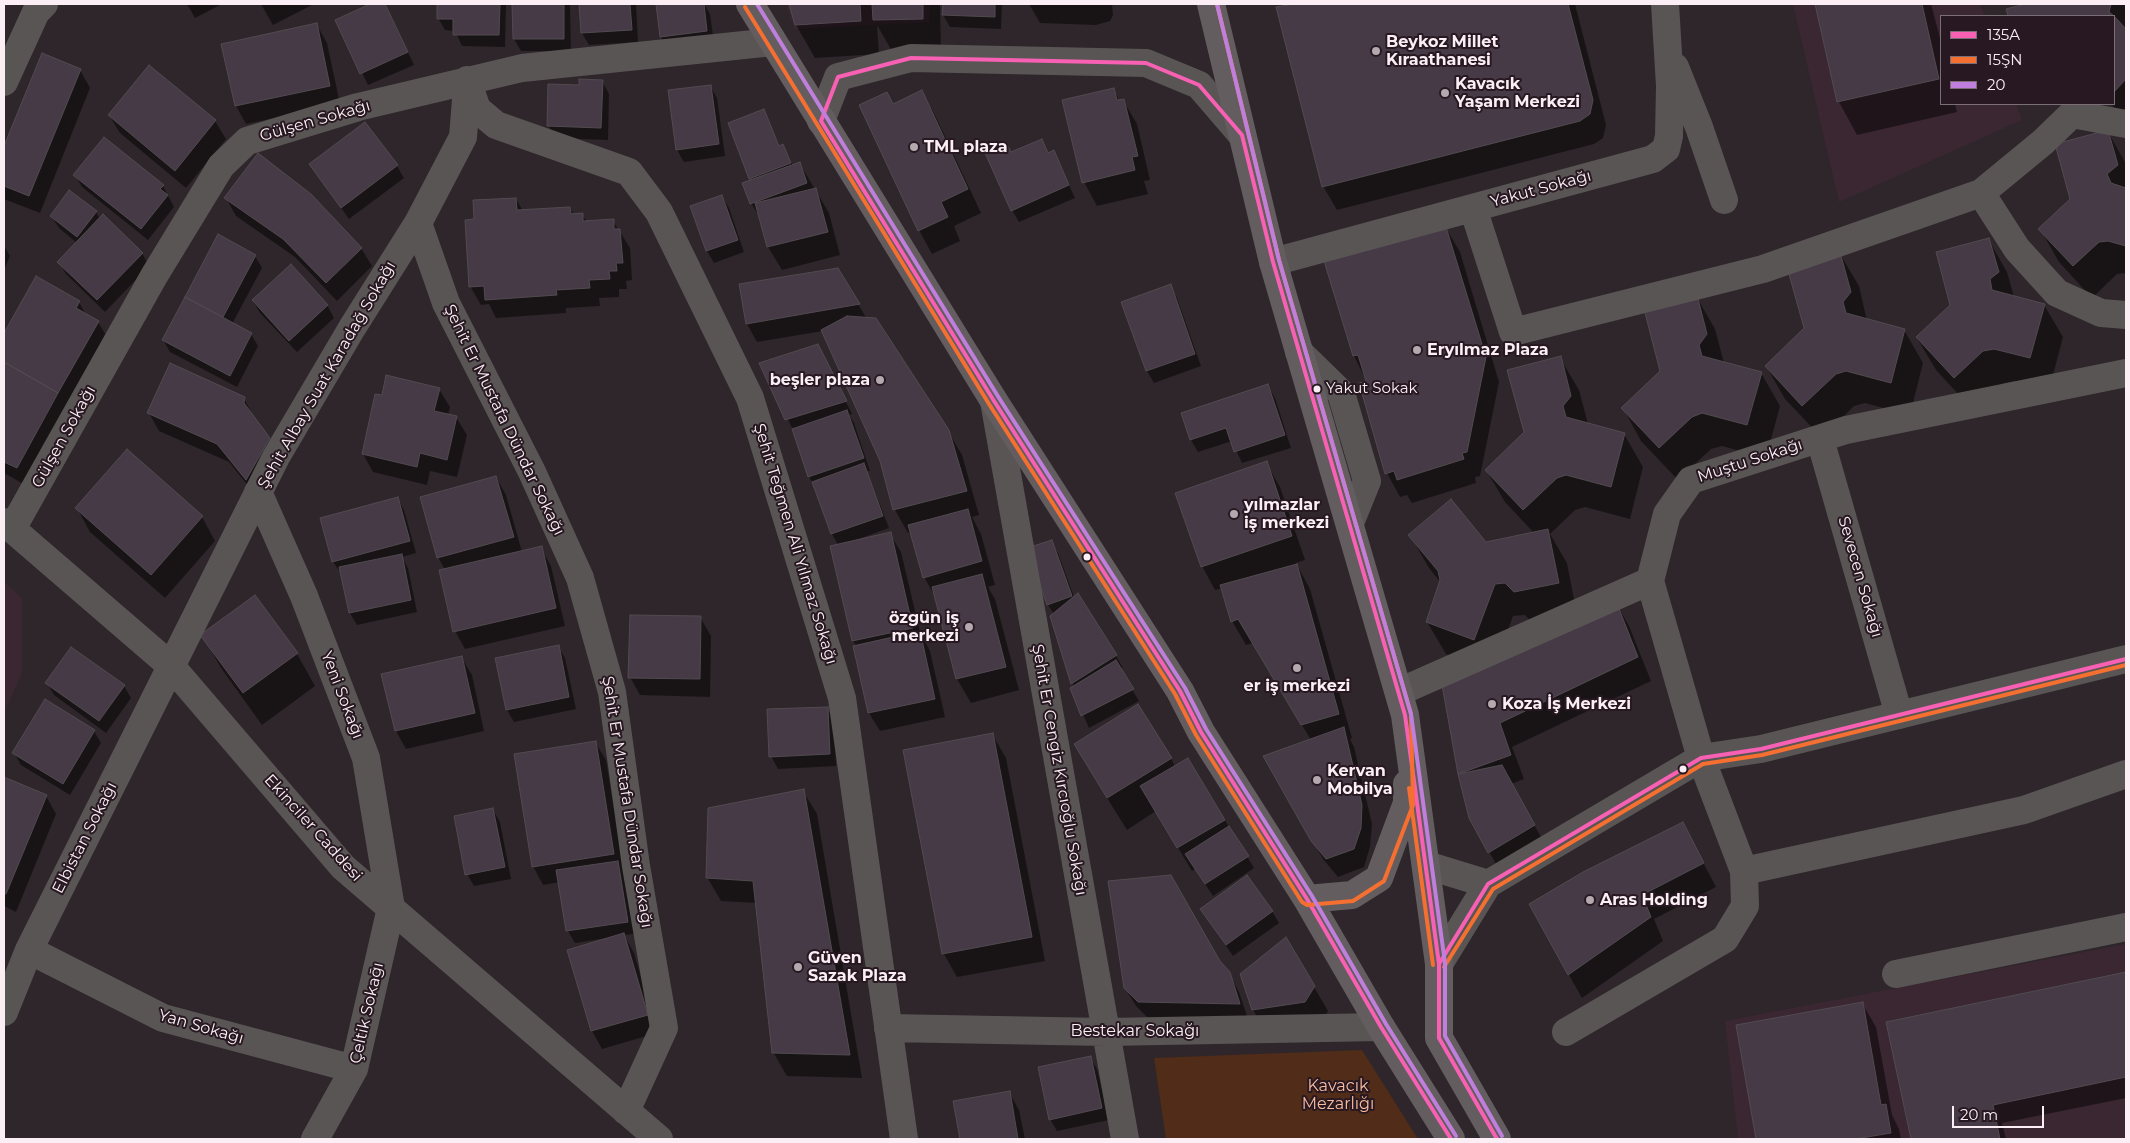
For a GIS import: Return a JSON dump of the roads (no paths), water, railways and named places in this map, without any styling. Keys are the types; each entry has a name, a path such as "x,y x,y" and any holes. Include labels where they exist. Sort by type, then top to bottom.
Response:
{"main road":[{"path":"750,4 994,401 1180,691 1201,732 1307,900 1381,1027 1451,1139"},
{"path":"1211,4 1273,262 1402,704 1440,964 1439,1038 1497,1139"},
{"path":"1307,900 1352,895 1379,878 1407,802 1402,704"}],"street":[{"path":"4,82 36,12 44,4"},
{"name":"Yakut Sokağı","path":"1273,262 1653,159 1666,149 1670,136 1665,4"},
{"name":"Gülşen Sokağı","path":"8,526 154,276 221,166 247,141 358,107 522,68 773,42"},
{"path":"1668,50 1699,127 1724,200"},
{"path":"821,122 838,77 911,58 1137,62 1146,63 1199,85 1242,135"},
{"name":"Şehit Albay Suat Karadağ Sokağı","path":"171,666 276,457 328,368 418,222 463,137 468,80"},
{"name":"Şehit Teğmen Ali Yılmaz Sokağı","path":"468,80 477,109 496,125 629,172 659,212 750,398 842,698 904,1139"},
{"path":"1473,208 1513,332 1764,269 1981,194 2044,142 2072,114 2126,124"},
{"path":"1981,194 2017,249 2057,293 2101,313 2126,315"},
{"name":"Şehit Er Mustafa Dündar Sokağı","path":"418,222 446,303 532,472 580,578 612,692 636,866 664,1028 626,1111"},
{"name":"Muştu Sokağı","path":"1650,581 1668,514 1691,480 1846,430 2126,373"},
{"name":"Şehit Er Cengiz Kırcıoğlu Sokağı","path":"994,401 1125,1139"},
{"name":"Sevecen Sokağı","path":"1820,439 1899,715"},
{"name":"Yeni Sokağı","path":"258,492 304,596 366,758 391,908"},
{"name":"Ekinciler Caddesi","path":"8,526 171,666 344,867 659,1139"},
{"path":"1402,704 1650,581 1700,758 1744,871 1744,906 1725,939 1566,1032"},
{"path":"1440,964 1488,884 1700,758 1761,749 2126,659"},
{"name":"Elbistan Sokağı","path":"4,1012 29,950 171,666"},
{"path":"1744,871 2024,810 2126,774"},
{"path":"1426,865 1488,884"},
{"name":"Çeltik Sokaḡı","path":"315,1139 354,1068 391,908"},
{"path":"1896,974 2126,927"},
{"name":"Yan Sokağı","path":"29,950 163,1018 354,1068"},
{"name":"Bestekar Sokağı","path":"888,1028 1106,1032 1381,1027"}],"place":[{"name":"Beykoz Millet Kıraathanesi","path":"1376,51"},
{"name":"Kavacık Yaşam Merkezi","path":"1445,93"},
{"name":"TML plaza","path":"914,147"},
{"name":"Eryılmaz Plaza","path":"1417,350"},
{"name":"beşler plaza","path":"880,380"},
{"name":"Yakut Sokak","path":"1317,389"},
{"name":"yılmazlar iş merkezi","path":"1234,514"},
{"name":"özgün iş merkezi","path":"969,627"},
{"name":"er iş merkezi","path":"1297,668"},
{"name":"Koza İş Merkezi","path":"1492,704"},
{"name":"Kervan Mobilya","path":"1317,780"},
{"name":"Aras Holding","path":"1590,900"},
{"name":"Güven Sazak Plaza","path":"798,967"}],"park label":[{"name":"Kavacık Mezarlığı","path":"1338,1095"}]}
